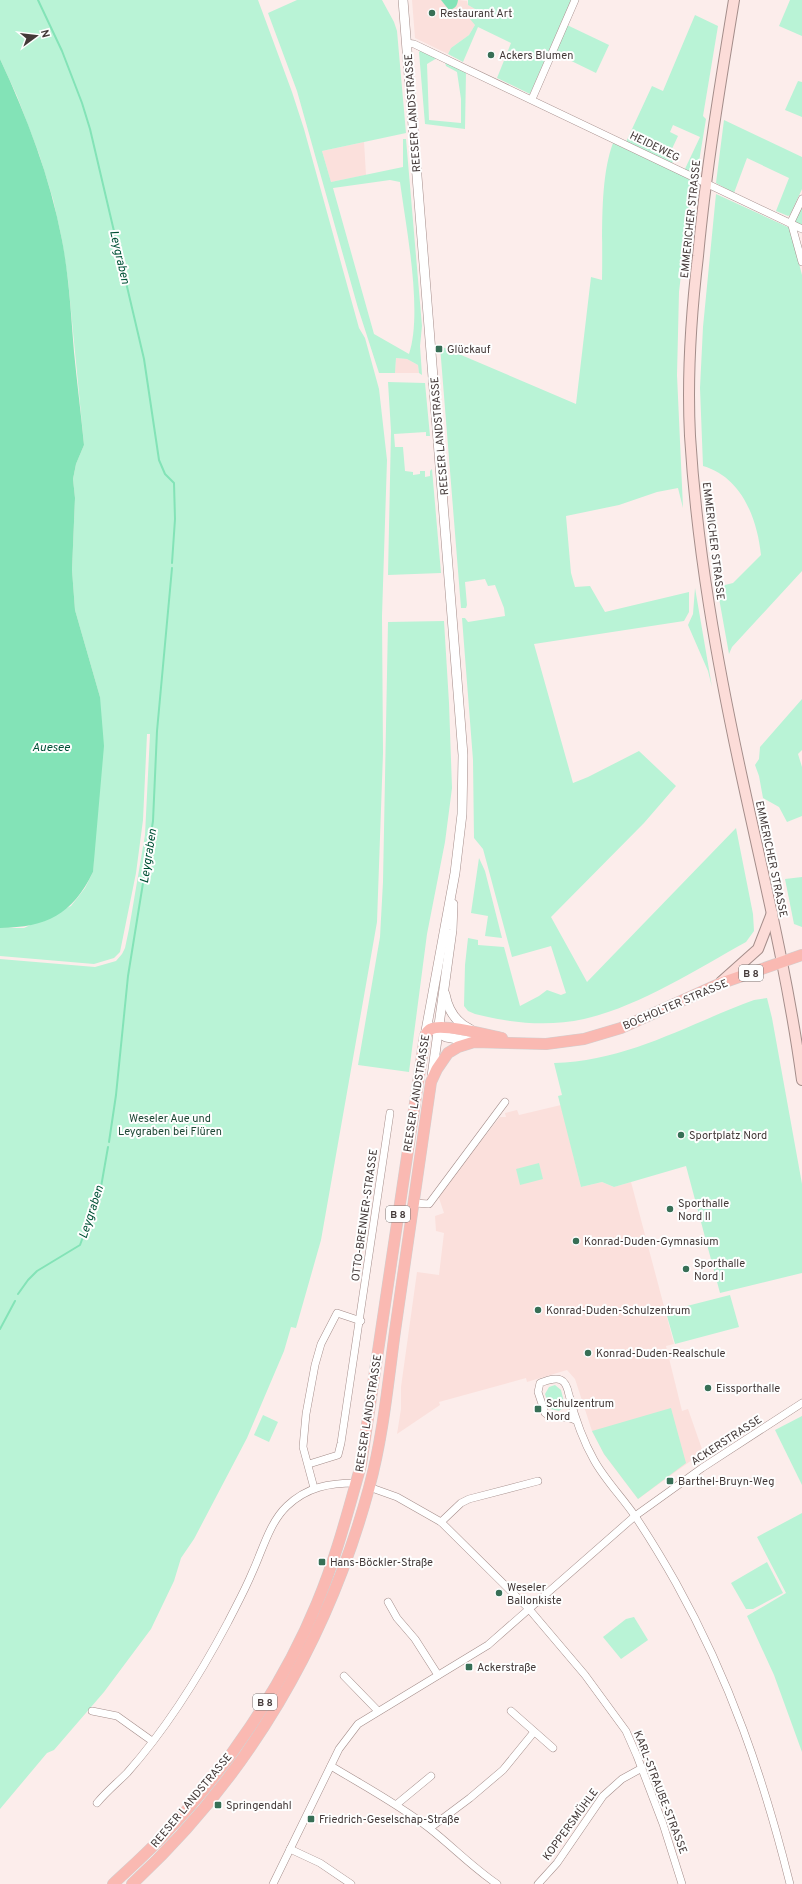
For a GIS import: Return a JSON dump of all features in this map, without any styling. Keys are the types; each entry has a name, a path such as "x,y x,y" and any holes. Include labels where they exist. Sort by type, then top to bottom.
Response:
{"main road":[{"name":"EMMERICHER STRASSE","path":"734,0 705,183 692,314 690,434 695,497 702,555 726,700 782,961 802,1080"},
{"path":"719,984 750,958 758,949 772,913"},
{"name":"BOCHOLTER STRASSE","path":"431,1030 546,1044 584,1038 621,1028 719,984 802,955"},
{"name":"REESER LANDSTRASSE","path":"113,1884 164,1835 222,1767 283,1672 317,1603 342,1533 361,1465 431,1030"},
{"name":"B 8","path":"431,1082 437,1069 448,1053 473,1036"},
{"name":"REESER LANDSTRASSE","path":"132,1884 174,1844 200,1815 233,1773 266,1726 296,1675 330,1604 356,1534 369,1487 384,1410 431,1082"},
{"path":"356,1483 369,1487"}],"street":[{"name":"REESER LANDSTRASSE","path":"403,0 463,755 462,814 455,873 431,1030 431,1082"},
{"path":"532,99 575,0"},
{"name":"HEIDEWEG","path":"406,42 414,44 532,99 705,183 802,228"},
{"path":"802,199 791,222 802,262"},
{"name":"REESER LANDSTRASSE","path":"431,1030 443,986 452,930 455,873"},
{"path":"443,986 446,1003 453,1016 473,1036"},
{"path":"414,1203 429,1204 505,1102"},
{"name":"OTTO-BRENNER-STRASSE","path":"309,1464 338,1455 361,1321 390,1112"},
{"path":"314,1488 309,1464 303,1447 314,1365 337,1313 361,1321"},
{"path":"575,1420 566,1416 553,1417 545,1413 538,1392 540,1383 556,1379 564,1382 575,1420 594,1460 635,1516 675,1582 714,1656 734,1704 773,1818 790,1884"},
{"name":"ACKERSTRASSE","path":"272,1884 331,1766 350,1734 358,1724 488,1645 635,1516 702,1468 802,1403"},
{"path":"441,1522 461,1503 469,1499 538,1481"},
{"path":"96,1803 126,1773 152,1741 207,1661 246,1586 274,1525 285,1508 298,1496 314,1488 334,1484 356,1483"},
{"name":"KARL-STRAUBE-STRASSE","path":"369,1487 397,1497 441,1522 529,1609 585,1674 626,1731 642,1768 676,1860 682,1884"},
{"path":"388,1602 397,1618 415,1638 438,1675"},
{"path":"344,1676 378,1711"},
{"path":"511,1711 553,1748"},
{"path":"92,1712 117,1716 152,1741"},
{"path":"430,1828 470,1798 503,1770 534,1732"},
{"path":"331,1766 397,1804 430,1828 476,1869 497,1884"},
{"name":"KOPPERSMÜHLE","path":"538,1884 557,1863 603,1796 622,1779 642,1768"},
{"path":"397,1804 431,1776"},
{"path":"290,1849 320,1864 351,1884"}],"shaded area":[{"path":"412,0 441,0 448,7 458,0 467,1 468,5 475,9 475,25 469,35 451,48 448,54 415,38"},
{"path":"364,142 366,175 331,182 322,151"},
{"path":"396,358 407,359 418,365 419,373 395,373"},
{"name":"Konrad-Duden-Schulzentrum","path":"561,1105 581,1187 602,1182 614,1187 631,1182 674,1344 666,1346 682,1411 688,1409 703,1452 638,1499 604,1454 592,1431 575,1379 567,1370 527,1382 526,1378 439,1402 440,1405 397,1434 401,1409 401,1387 417,1272 439,1275 444,1233 436,1231 435,1216 444,1213 438,1195 500,1117 506,1117 505,1113 517,1110 519,1115"}],"green space":[{"name":"Weseler Aue und Leygraben bei Flüren","path":"0,0 258,0 304,129 359,328 365,338 379,389 387,460 382,616 383,753 377,922 321,1240 296,1328 291,1327 284,1351 247,1438 194,1539 181,1558 174,1581 151,1629 104,1692 54,1750 47,1753 0,1809 0,959 95,967 116,961 122,954 125,948 129,929 145,835 150,734 147,734 143,820 136,873 120,952 114,958 94,964 0,956 0,928 24,928 71,906 85,888 93,872 100,697 75,610 72,570 75,498 73,479 76,464 84,445 68,280 62,240 53,199 39,154 17,96 0,59"},
{"path":"297,0 382,0 394,22 397,31 406,133 322,151 331,182 403,167 403,139 406,139 422,326 420,346 422,375 419,373 418,365 407,359 396,358 395,373 379,373 358,308 297,91 268,13","holes":["390,180 400,182 414,293 413,336 409,354 374,334 333,188"]},
{"path":"468,0 571,0 530,94 497,78 511,43 478,27 463,62 448,54 451,48 469,35 475,25 470,19 475,9 468,5"},
{"path":"790,0 802,0 802,36 779,26"},
{"path":"695,15 718,26 703,116 706,119 697,174 695,175 684,171 700,137 673,125 670,132 678,136 670,153 675,156 672,164 626,142 652,86 663,91"},
{"path":"567,25 609,45 596,73 555,53"},
{"path":"421,50 437,58 427,64 429,120 461,123 461,99 457,72 446,66 445,62 466,72 465,129 425,124 419,52"},
{"path":"798,81 802,82 802,117 785,110"},
{"path":"724,120 802,157 802,189 790,215 788,216 776,211 789,178 747,158 734,193 716,183"},
{"path":"613,143 692,180 679,292 677,375 683,508 678,488 657,492 619,505 566,516 571,573 575,587 590,586 605,612 689,592 689,612 684,621 534,644 573,783 639,751 676,786 644,823 551,917 587,982 736,828 753,914 754,931 746,942 667,986 625,1006 584,1019 557,1023 515,1022 475,1014 468,1011 464,1006 465,965 468,938 478,940 478,945 504,947 520,1006 547,990 561,995 566,993 551,946 512,957 483,849 474,838 473,760 462,618 465,618 468,622 505,616 504,608 495,585 488,586 485,579 465,582 467,605 466,608 461,608 440,346 576,404 591,277 602,280 604,192 606,174"},
{"path":"716,194 790,228 802,275 802,571 732,647 729,654 717,587 733,583 761,555 756,527 745,500 728,479 716,471 703,466 700,388 703,327"},
{"path":"802,202 802,226 796,223 795,219"},
{"path":"388,382 425,383 430,436 426,436 426,432 394,434 395,447 403,447 405,471 413,472 413,475 420,474 420,471 425,471 425,477 430,476 430,471 432,469 441,573 388,575 391,431"},
{"path":"695,588 712,687 708,671 688,625 693,614"},
{"path":"444,621 452,788 445,842 427,934 409,1072 358,1065 380,937 383,882 388,622"},
{"path":"802,699 802,750 798,754 802,767 802,816 787,822 779,807 763,798 759,776 755,765 759,759 760,747"},
{"path":"479,858 485,871 502,938 485,936 488,916 471,913"},
{"path":"802,877 802,927 794,924 785,879"},
{"name":"Sportplatz Nord","path":"767,998 772,1018 802,1184 802,1273 720,1293 686,1166 614,1187 602,1182 581,1187 558,1096 562,1095 554,1063 581,1061 632,1049 754,1000"},
{"path":"539,1163 543,1179 520,1185 516,1169"},
{"path":"730,1295 739,1327 675,1344 667,1316 684,1312 683,1307"},
{"path":"555,1385 561,1390 564,1402 563,1408 559,1411 550,1409 545,1394 549,1387"},
{"path":"671,1408 686,1463 638,1499 604,1454 592,1431"},
{"path":"263,1415 278,1422 269,1442 254,1435"},
{"path":"802,1416 802,1485 775,1430"},
{"path":"802,1513 802,1752 774,1675 747,1616 786,1593 757,1537"},
{"path":"767,1562 783,1593 753,1609 746,1609 731,1583"},
{"path":"634,1617 648,1640 621,1659 603,1637 626,1619"}],"water":[{"path":"441,0 458,0 456,6 449,10"},
{"name":"Auesee","path":"0,59 37,148 51,193 62,240 68,282 84,445 76,464 73,479 75,498 72,570 75,610 100,697 104,746 93,872 85,887 67,908 56,916 31,925 0,928"}],"waterway":[{"name":"Leygraben","path":"38,0 62,51 82,103 90,129 144,359 159,460 165,474 174,483 175,519 172,563"},
{"name":"Leygraben","path":"109,1142 116,1095 128,976 153,821 157,731 172,568"},
{"name":"Leygraben","path":"18,1294 28,1280 37,1271 80,1245 101,1187 108,1147"},
{"name":"Leygraben","path":"0,1329 15,1301"}],"place":[{"name":"Restaurant Art","path":"432,13"},
{"name":"Ackers Blumen","path":"491,55"},
{"name":"Glückauf","path":"439,349"},
{"name":"Sportplatz Nord","path":"681,1135"},
{"name":"Sporthalle Nord II","path":"670,1209"},
{"name":"Konrad-Duden-Gymnasium","path":"576,1241"},
{"name":"Sporthalle Nord I","path":"686,1269"},
{"name":"Konrad-Duden-Schulzentrum","path":"538,1310"},
{"name":"Konrad-Duden-Realschule","path":"588,1353"},
{"name":"Eissporthalle","path":"708,1388"},
{"name":"Schulzentrum Nord","path":"538,1409"},
{"name":"Barthel-Bruyn-Weg","path":"670,1481"},
{"name":"Hans-Böckler-Straße","path":"322,1562"},
{"name":"Weseler Ballonkiste","path":"499,1593"},
{"name":"Ackerstraße","path":"469,1667"},
{"name":"Springendahl","path":"218,1805"},
{"name":"Friedrich-Geselschap-Straße","path":"311,1819"}]}
